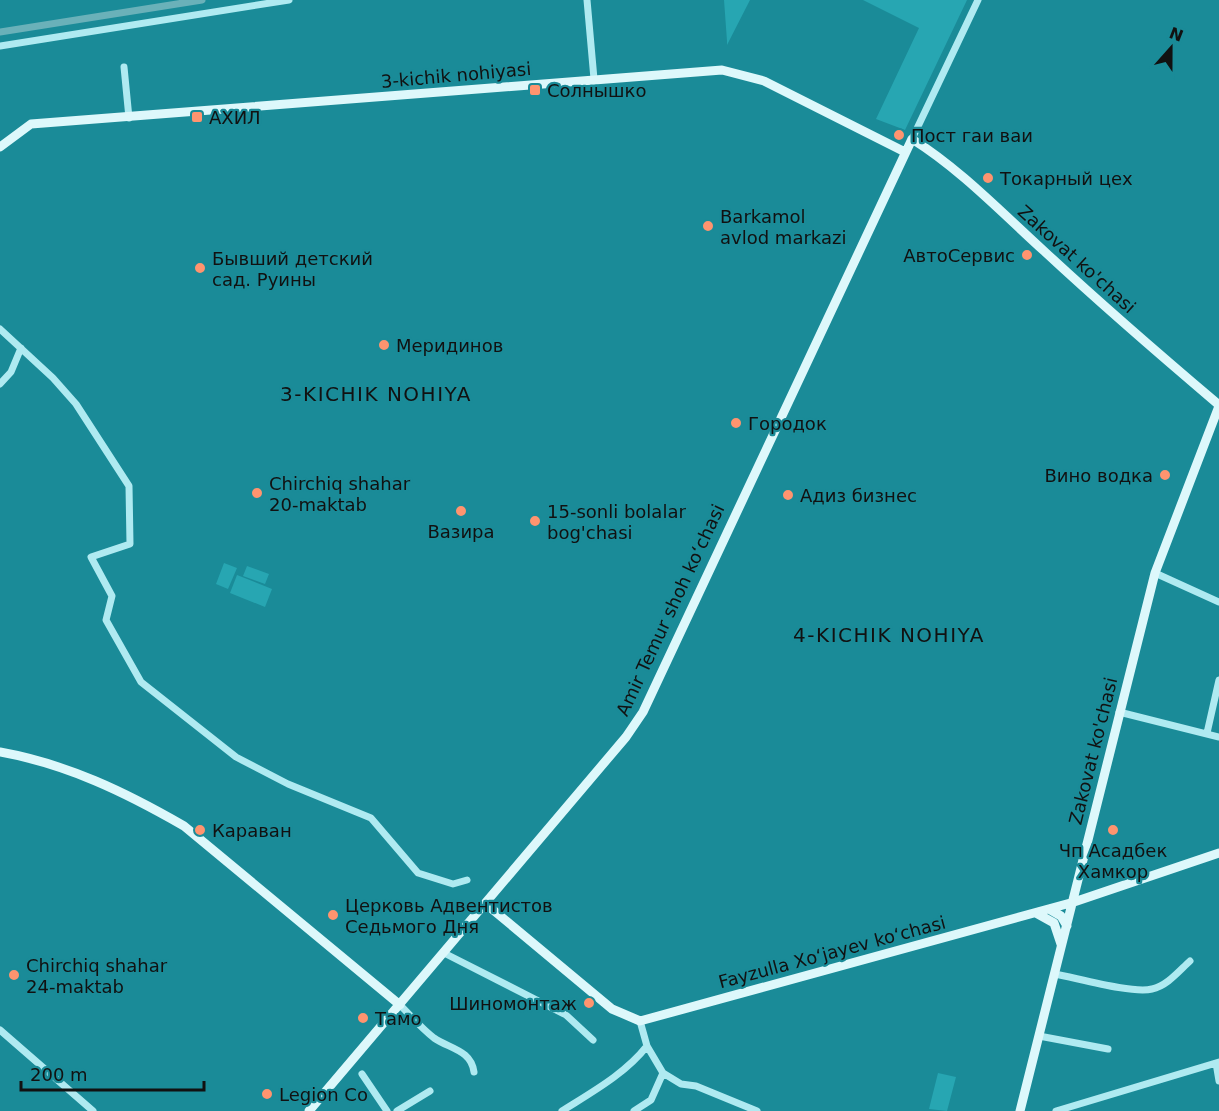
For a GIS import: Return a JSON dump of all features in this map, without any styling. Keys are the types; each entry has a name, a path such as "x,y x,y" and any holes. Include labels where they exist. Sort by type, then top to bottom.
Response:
{"main road":[{"name":"3-kichik nohiyasi","path":"0,147 31,124 715,70 735,72 764,81 905,152"},
{"name":"Amir Temur shoh ko‘chasi","path":"312,1110 626,737 643,711 912,139"},
{"name":"Zakovat ko'chasi","path":"912,139 933,152 969,183 1219,406 1155,573 1020,1111"},
{"path":"0,752 85,775 145,803 184,826 400,1005"},
{"name":"Fayzulla Xo‘jayev ko‘chasi","path":"640,1022 1074,902 1219,853"},
{"path":"486,903 612,1009 640,1022"},
{"path":"1049,909 1060,916 1067,927"},
{"path":"1034,913 1054,923 1062,946"}],"street":[{"path":"0,46 289,0"},
{"path":"587,0 594,79"},
{"path":"912,139 978,0"},
{"path":"124,67 129,118"},
{"path":"0,329 53,378 76,404 129,486 130,544 91,557 112,596 106,620 141,682 236,757 288,784 371,818 418,873 453,884 467,880"},
{"path":"0,384 11,372 21,348"},
{"path":"1155,573 1219,602"},
{"path":"1207,734 1219,680"},
{"path":"1119,712 1219,737"},
{"path":"444,953 566,1015 593,1040"},
{"path":"1054,974 1122,987 1152,989 1163,985 1190,961"},
{"path":"400,1005 434,1038 466,1054 473,1062 474,1072"},
{"path":"640,1022 647,1046 663,1073 681,1084 696,1086 757,1110"},
{"path":"0,1030 93,1111"},
{"path":"1039,1036 1108,1049"},
{"path":"562,1111 628,1066 647,1046"},
{"path":"1056,1111 1218,1063 1219,1081"},
{"path":"634,1111 651,1100 663,1073"},
{"path":"362,1074 387,1111"},
{"path":"398,1111 430,1091"}],"green space":[{"path":"724,0 750,0 727,45 727,41"},
{"path":"863,0 967,0 905,130 876,119 919,28"},
{"path":"224,563 237,568 228,589 216,584"},
{"path":"247,566 269,574 265,584 243,576"},
{"path":"237,575 272,589 265,607 230,593"},
{"path":"938,1073 956,1077 947,1111 929,1109"}],"waterway":[{"path":"0,32 202,0"}],"place":[{"name":"Солнышко","path":"535,90"},
{"name":"АХИЛ","path":"197,117"},
{"name":"Пост гаи ваи","path":"899,135"},
{"name":"Токарный цех","path":"988,178"},
{"name":"Barkamol avlod markazi","path":"708,226"},
{"name":"АвтоСервис","path":"1027,255"},
{"name":"Бывший детский сад. Руины","path":"200,268"},
{"name":"Меридинов","path":"384,345"},
{"name":"Городок","path":"736,423"},
{"name":"Вино водка","path":"1165,475"},
{"name":"Chirchiq shahar 20-maktab","path":"257,493"},
{"name":"Адиз бизнес","path":"788,495"},
{"name":"Вазира","path":"461,511"},
{"name":"15-sonli bolalar bog'chasi","path":"535,521"},
{"name":"Караван","path":"200,830"},
{"name":"Чп Асадбек Хамкор","path":"1113,830"},
{"name":"Церковь Адвентистов Седьмого Дня","path":"333,915"},
{"name":"Chirchiq shahar 24-maktab","path":"14,975"},
{"name":"Шиномонтаж","path":"589,1003"},
{"name":"Тамо","path":"363,1018"},
{"name":"Legion Co","path":"267,1094"}],"district":[{"name":"3-KICHIK NOHIYA","path":"376,394"},
{"name":"4-KICHIK NOHIYA","path":"889,635"}]}
